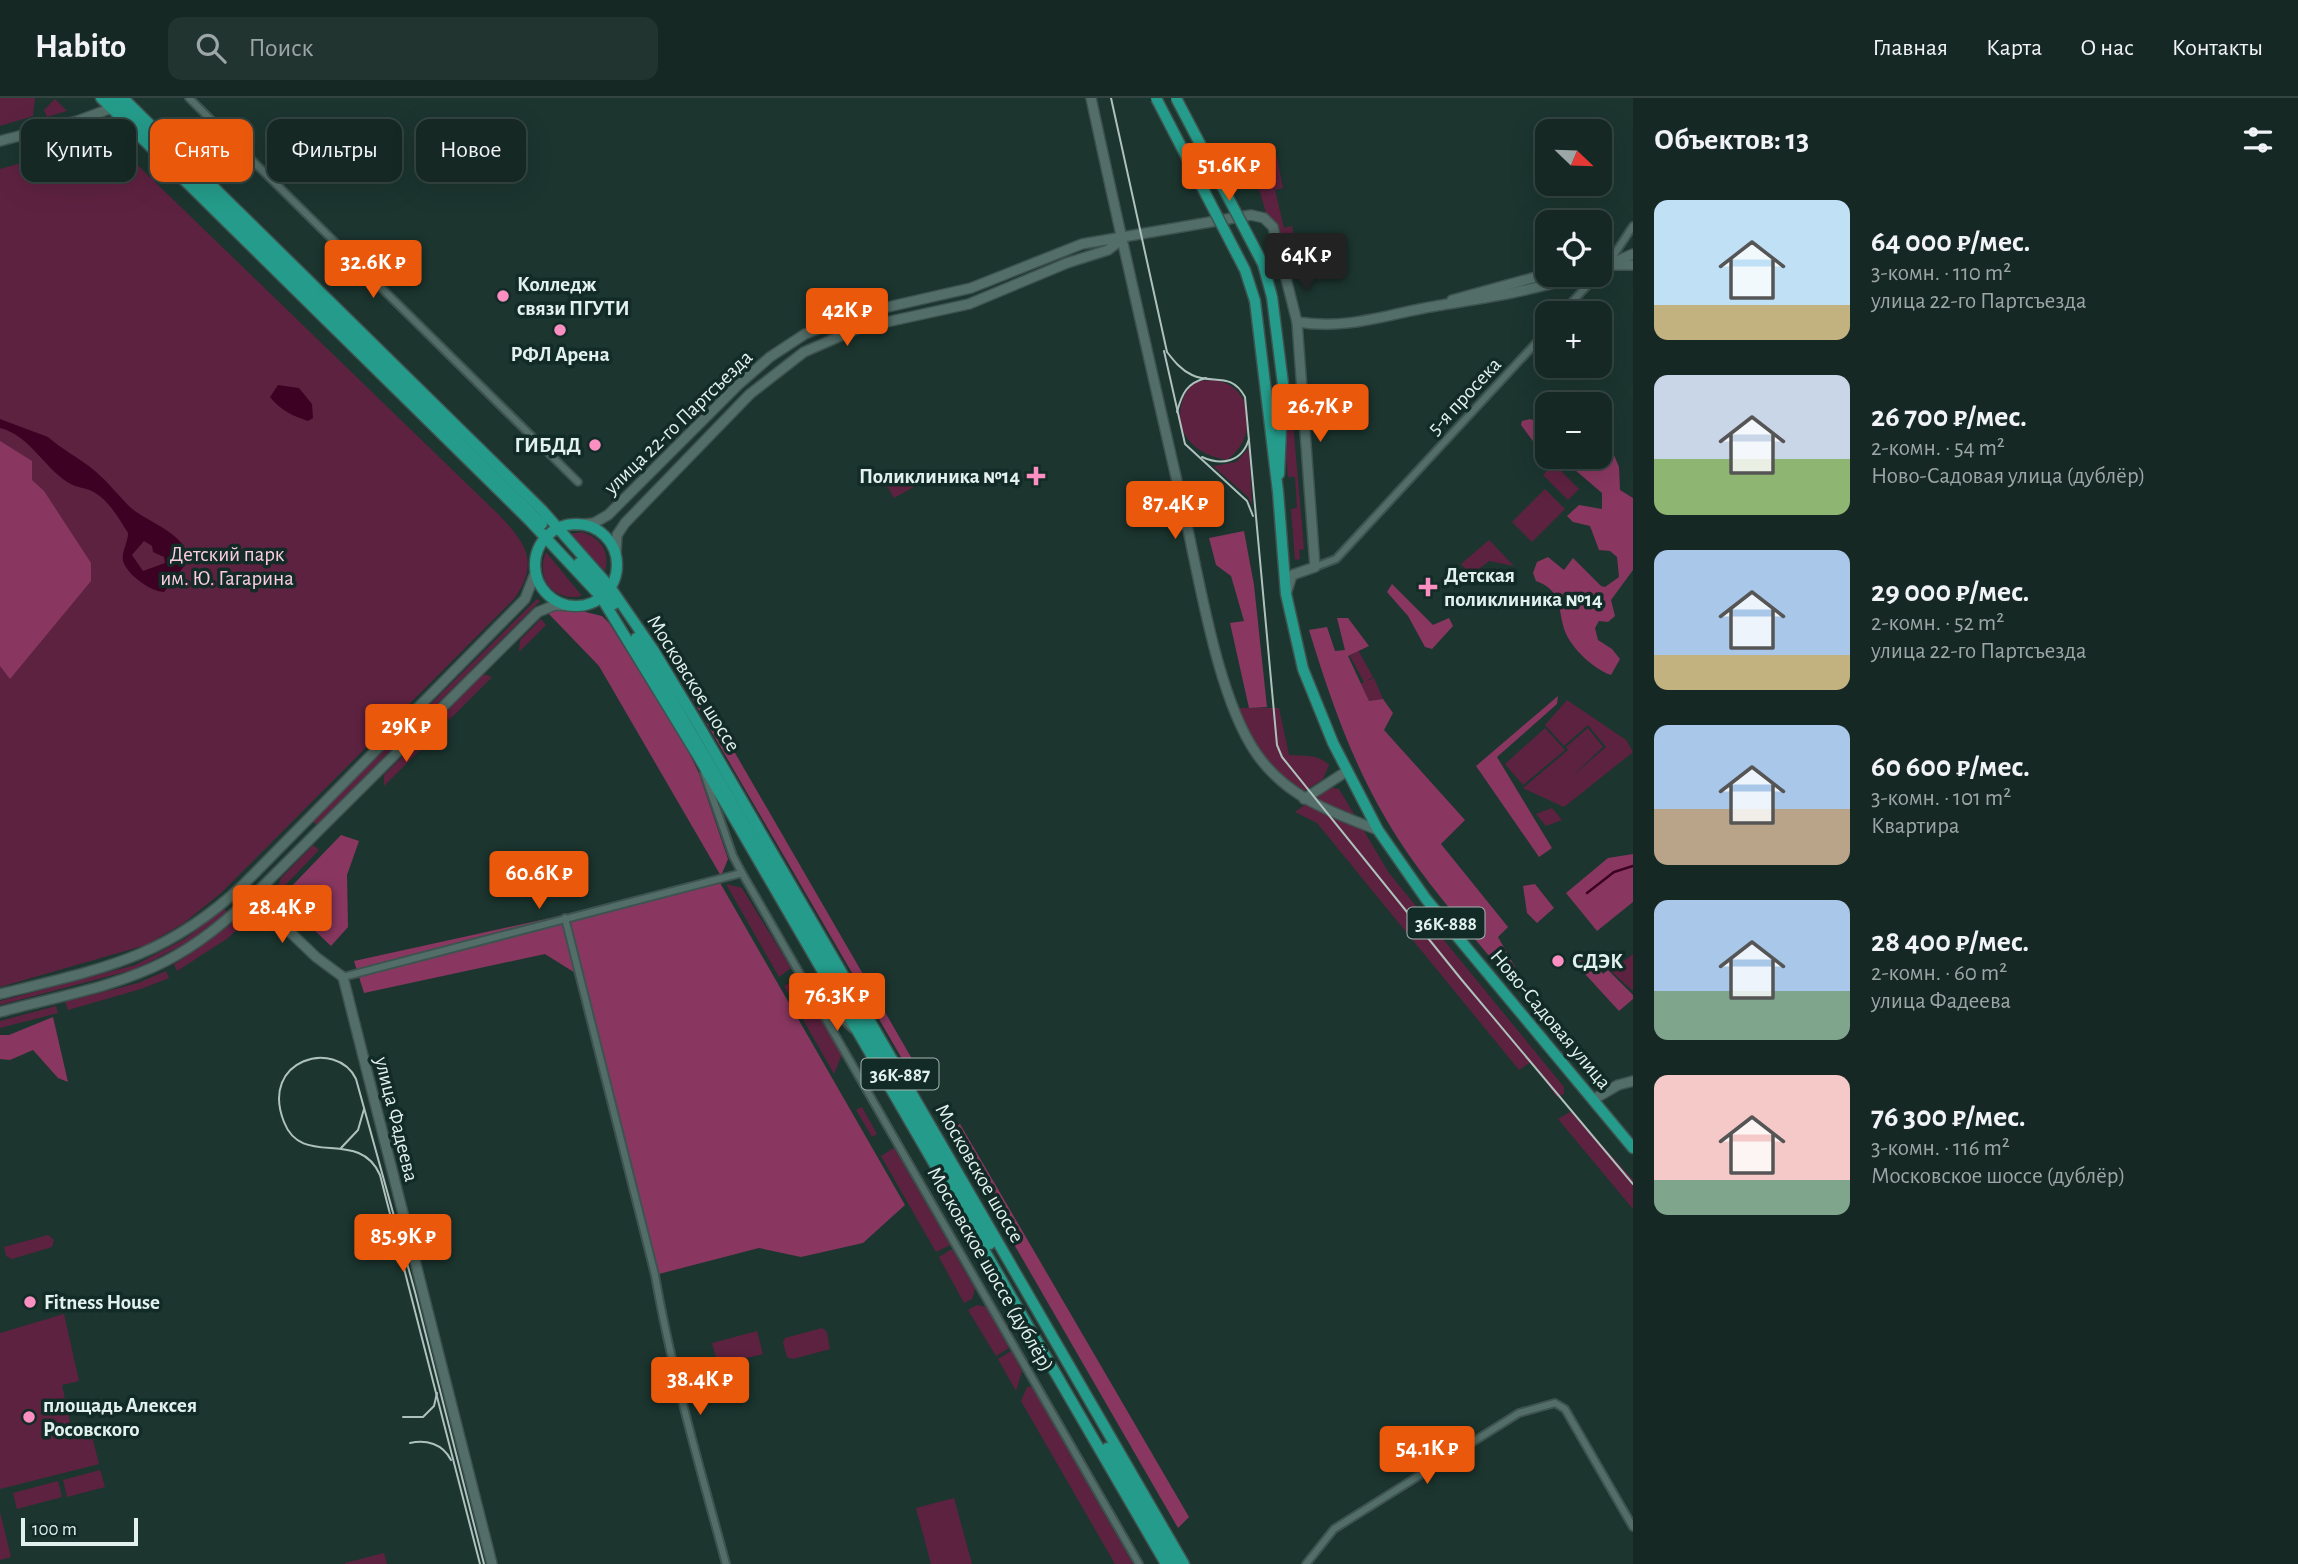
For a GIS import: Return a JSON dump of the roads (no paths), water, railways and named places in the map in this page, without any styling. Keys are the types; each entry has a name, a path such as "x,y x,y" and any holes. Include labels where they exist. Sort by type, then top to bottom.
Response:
{"main road":[{"name":"Московское шоссе","path":"101,98 121,101 552,533 606,592 698,724 1184,1564"},
{"path":"1091,98 1196,567 1242,731 1257,756 1287,789 1304,799 1378,830"},
{"name":"Ново-Садовая улица","path":"1156,98 1245,270 1258,316 1266,414 1278,492 1286,594 1303,668 1347,771 1378,830 1434,909 1633,1148"},
{"name":"Ново-Садовая улица","path":"1176,98 1263,264 1276,312 1284,414 1278,492"},
{"name":"Московское шоссе","path":"121,101 552,533"},
{"path":"0,141 77,121 121,101"},
{"name":"улица 22-го Партсъезда","path":"576,525 594,523 608,515 746,377 805,334 857,314 971,288 1082,244 1122,239 1238,216 1264,218 1273,227 1277,239 1297,322"},
{"name":"улица 22-го Партсъезда","path":"616,552 617,535 625,523 750,394 804,352 859,328 969,304 1067,263 1108,250 1122,239"},
{"path":"1612,264 1633,254"},
{"path":"1612,268 1633,265"},
{"path":"1437,306 1475,292 1535,277"},
{"path":"1286,594 1292,575 1315,567 1297,322 1338,326 1437,306 1477,301 1535,286"},
{"path":"0,995 143,955 197,924 243,886 525,600 536,570 537,554 552,533 576,525 601,533 616,552 616,573 606,592 590,604 555,605 538,612 253,896 208,935 164,962 125,978 0,1012"},
{"path":"536,570 544,590 551,598 571,606"},
{"name":"Московское шоссе","path":"606,592 659,674 1174,1564"},
{"name":"Московское шоссе","path":"606,592 698,756 1166,1564"},
{"path":"1304,799 1347,771"},
{"path":"307,820 318,831"},
{"path":"289,839 299,850"},
{"path":"243,886 316,957 344,977"},
{"name":"улица Фадеева","path":"344,977 492,1564"},
{"path":"1594,1099 1618,1085 1633,1081"}],"street":[{"path":"189,98 578,482"},
{"path":"1612,254 1633,226"},
{"path":"1573,301 1585,287"},
{"name":"5-я просека","path":"1315,567 1336,559 1535,344"},
{"name":"Московское шоссе (дублёр)","path":"690,728 733,856 742,873 1139,1564"},
{"path":"344,977 742,873"},
{"path":"565,918 656,1275 665,1332 726,1564"},
{"name":"Московское шоссе (дублёр)","path":"811,991 880,1054"},
{"path":"1306,1564 1334,1528 1519,1413 1555,1404 1564,1409 1633,1527"}],"waterway":[{"path":"1587,893 1614,872 1633,866"}],"tram line":[{"path":"1111,98 1167,352 1188,373 1200,378 1228,381 1240,389 1245,397 1277,745 1282,757 1461,979 1633,1184"},
{"path":"1164,351 1185,444 1247,501 1253,516"},
{"path":"1177,412 1186,390 1206,378"},
{"path":"1202,457 1217,461 1230,460 1242,453 1249,439"},
{"path":"480,1564 380,1175 371,1161 359,1153 304,1143 292,1136 284,1122 279,1100 282,1083 291,1070 303,1062 318,1058 333,1060 346,1066 356,1079 415,1292 484,1564"},
{"path":"341,1148 358,1130 364,1109"},
{"path":"403,1417 423,1417 434,1406 437,1393"},
{"path":"410,1443 434,1444 451,1460"}],"place":[{"name":"Колледж связи ПГУТИ","path":"503,296"},
{"name":"РФЛ Арена","path":"560,330"},
{"name":"ГИБДД","path":"595,445"},
{"name":"Поликлиника №14","path":"1036,476"},
{"name":"Детская поликлиника №14","path":"1428,587"},
{"name":"СДЭК","path":"1558,961"},
{"name":"Fitness House","path":"30,1302"},
{"name":"площадь Алексея Росовского","path":"29,1417"}],"park label":[{"name":"Детский парк им. Ю. Гагарина","path":"227,566"}]}
